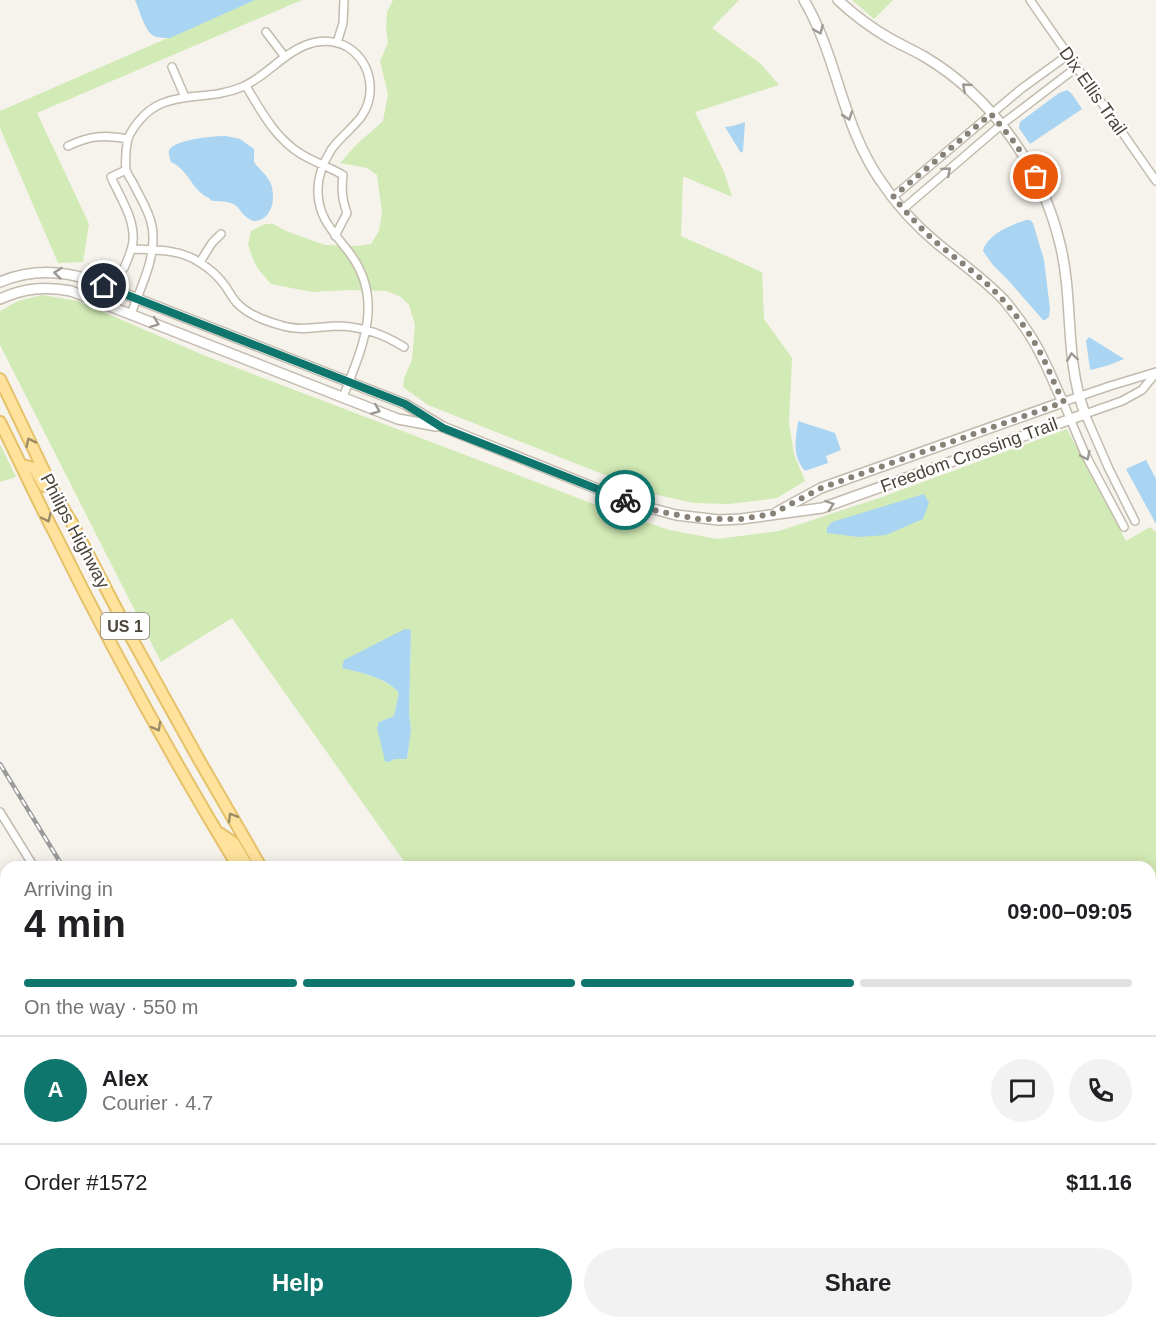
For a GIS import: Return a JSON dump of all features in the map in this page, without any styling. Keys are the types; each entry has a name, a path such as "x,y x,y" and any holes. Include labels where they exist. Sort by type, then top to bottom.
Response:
{"main road":[{"name":"Philips Highway","path":"0,380 58,500 163,695 258,861"},
{"name":"Philips Highway","path":"0,422 54,532 145,705 234,861"},
{"path":"22,465 34,468 46,490 58,500"},
{"path":"145,705 163,695"},
{"path":"216,830 234,843 244,861"}],"street":[{"path":"337,43 344,23 344,0"},
{"path":"804,0 821,34 853,131 878,179 924,231 977,274 1004,300 1021,322 1044,359 1085,454 1124,527"},
{"path":"838,0 873,28 925,57 972,93 1001,125 1036,177 1054,222 1062,255 1066,277 1071,357 1078,397 1109,469 1136,521"},
{"name":"Dix Ellis Trail","path":"1030,0 1156,181"},
{"path":"266,32 285,57"},
{"path":"131,314 151,257 154,237 150,217 126,170 128,139 136,124 153,107 165,102 185,97 219,94 246,86 285,57 306,45 325,41 337,43 352,50 360,58 371,85 366,109 333,148 322,165 318,181 319,205 324,218 335,236 352,256 367,289 367,330 343,397"},
{"path":"893,197 1021,89 1068,55"},
{"path":"172,67 185,97"},
{"path":"903,209 1001,125 1077,67"},
{"path":"246,86 276,133 300,154 343,175 342,199 346,213 335,236"},
{"path":"68,146 82,139 96,136 128,139"},
{"path":"124,268 134,238 128,211 111,177 126,170"},
{"path":"200,262 212,243 221,234"},
{"path":"132,249 165,250 200,262 224,284 235,301 243,308 281,326 295,329 341,326 367,330 383,335 404,347"},
{"path":"36,272 37,288"},
{"name":"Freedom Crossing Trail","path":"0,282 36,272 76,276 405,404 443,428 635,504 698,519 741,519 822,508 1122,401 1142,390 1156,372"},
{"name":"Freedom Crossing Trail","path":"0,299 17,292 37,288 71,291 398,419 443,428"},
{"name":"Freedom Crossing Trail","path":"772,514 821,488 1078,397 1156,372"},
{"path":"0,812 30,861"}],"green space":[{"path":"255,0 302,0 37,113 89,224 83,262 58,263 0,128 0,111"},
{"path":"393,0 739,0 712,28 761,64 779,85 695,112 724,172 732,197 683,177 681,236 762,272 764,319 792,358 789,423 794,454 805,481 777,498 729,504 694,503 653,494 428,405 403,387 404,378 412,360 415,325 409,305 401,297 387,291 312,292 271,284 258,269 248,244 251,231 265,224 273,224 325,245 371,244 379,231 382,213 377,175 367,168 340,163 383,121 388,94 380,61 388,43 387,12"},
{"path":"852,0 893,0 874,19"},
{"path":"42,295 78,301 203,355 599,506 669,530 717,539 779,531 882,497 1067,429 1126,541 1150,527 1156,532 1156,861 404,861 232,618 161,662 0,345 0,311 18,301","holes":["411,630 409,713 411,730 407,759 394,759 379,722 394,716 399,693 380,679 342,667"]},
{"path":"0,444 16,477 0,482"}],"water":[{"path":"135,0 255,0 170,38 151,34"},
{"path":"1067,90 1082,109 1030,144 1019,128 1020,122 1059,93"},
{"path":"745,122 743,151 741,153 725,127"},
{"path":"226,136 240,139 254,149 254,162 271,184 273,202 271,208 265,217 259,220 253,221 248,218 231,203 212,201 198,191 182,170 171,162 170,149 180,143"},
{"path":"1026,220 1033,223 1044,260 1050,309 1049,317 1045,320 993,265 983,251 995,235"},
{"path":"1089,337 1124,359 1091,370 1086,341"},
{"path":"798,421 835,433 841,450 826,456 828,463 805,471 796,453"},
{"path":"1146,460 1156,479 1156,524 1126,469"},
{"path":"924,494 929,503 923,519 886,535 859,537 827,533 827,528 832,522"},
{"path":"405,629 411,630 409,713 411,730 407,759 394,759 389,762 385,761 377,728 379,722 394,716 399,693 380,679 342,668 344,660"}],"railway":[{"path":"0,764 59,861"}],"way so far":[{"path":"625,500 657,511 698,519 741,519 772,514 821,488 1064,402 1035,343 1004,300 977,274 915,223 893,197 991,114 1015,143 1036,177"}],"route":[{"path":"104,286 405,404 443,428 625,500"}]}
